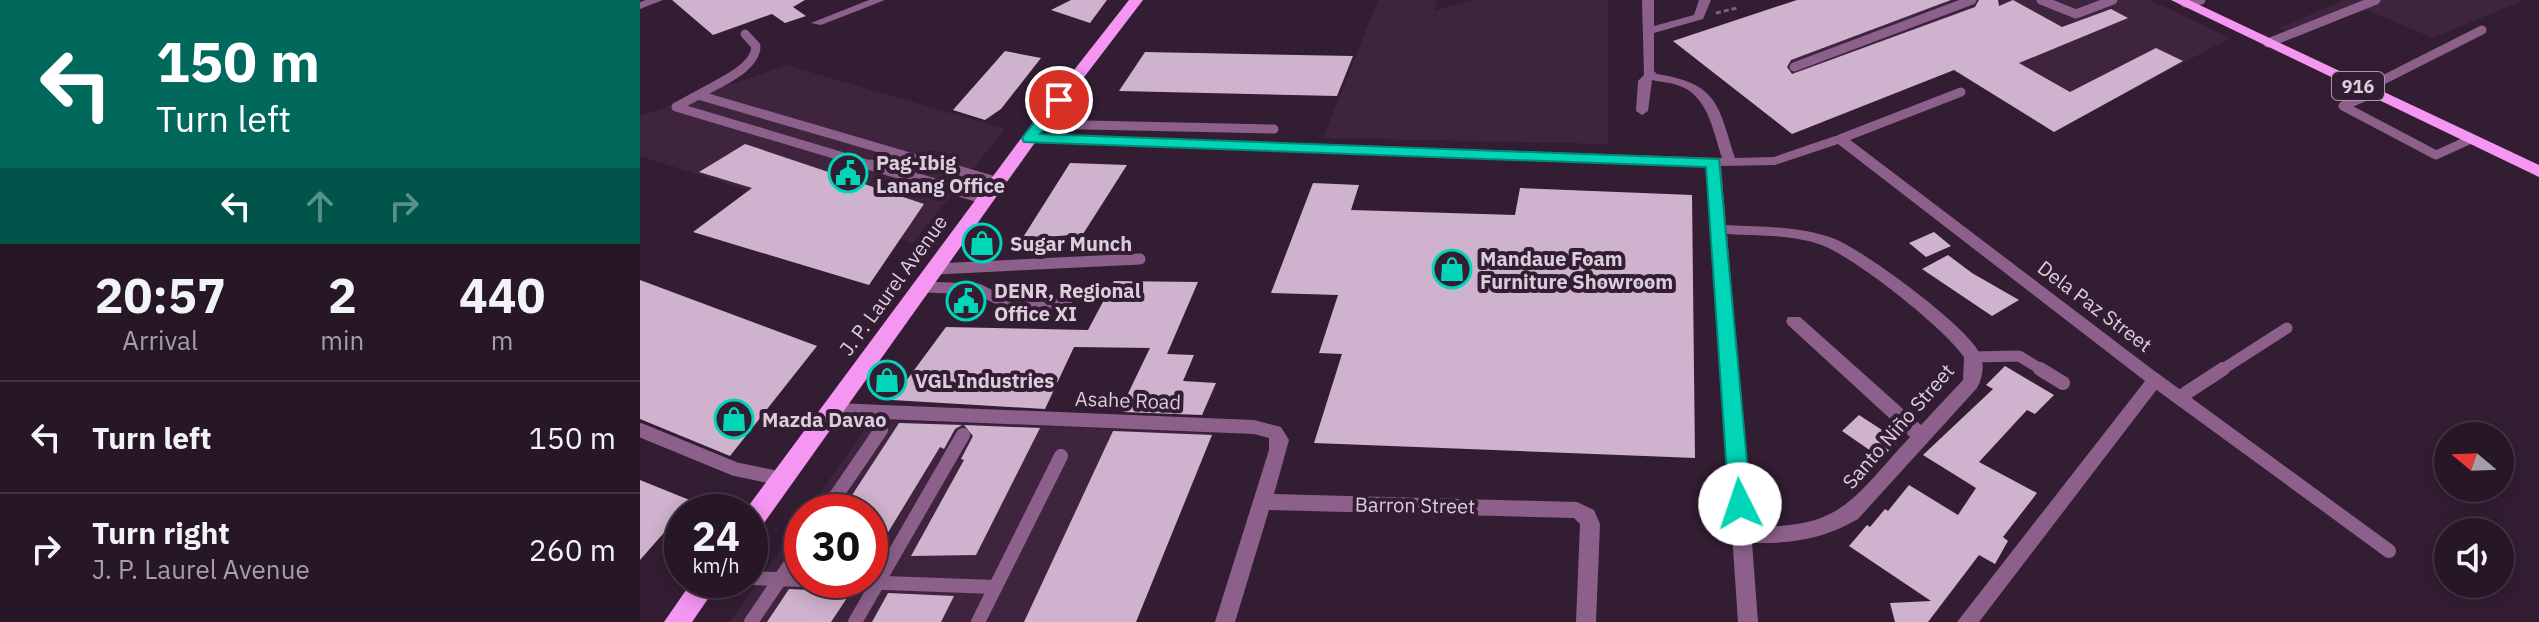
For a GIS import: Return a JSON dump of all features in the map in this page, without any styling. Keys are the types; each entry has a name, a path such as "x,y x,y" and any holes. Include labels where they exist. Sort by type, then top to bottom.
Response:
{"main road":[{"name":"J. P. Laurel Avenue","path":"768,499 1035,131 1136,0"},
{"name":"916","path":"2193,1 2375,88 2539,159"},
{"name":"916","path":"2375,88 2469,140 2539,172"},
{"path":"677,622 695,598"}],"street":[{"path":"640,6 657,0"},
{"path":"817,23 879,0"},
{"path":"1648,0 1646,65 1650,76"},
{"path":"1647,31 1699,17 1705,0"},
{"path":"1642,111 1644,81 1650,76"},
{"path":"1650,76 1683,83 1702,93 1712,109 1722,162 1719,229 1748,622"},
{"path":"1035,131 1722,162 1775,161 1840,139"},
{"name":"Dela Paz Street","path":"1840,139 2155,380 1967,622"},
{"name":"Santo Niño Street","path":"1719,229 1784,233 1831,244 1955,335 1973,357 1971,383 1851,513 1831,527 1780,536 1742,534"},
{"path":"1794,321 1921,436"},
{"name":"Asahe Road","path":"834,410 1254,427 1275,432 1280,440 1263,502"},
{"path":"1225,622 1263,502"},
{"name":"Barron Street","path":"1263,502 1567,509 1587,516 1590,524 1586,622"}],"lane":[{"path":"1794,67 1972,0"},
{"path":"2041,0 2076,14 2113,0"},
{"path":"2274,40 2376,0"},
{"path":"2469,140 2436,155 2343,106 2482,30"},
{"path":"745,34 756,46 756,54 746,66 676,107 986,199"},
{"path":"1840,139 1961,92"},
{"path":"698,95 999,183"},
{"path":"776,137 798,123"},
{"path":"1035,131 1274,129"},
{"path":"936,269 1140,259"},
{"path":"923,287 978,289 996,298 1067,305"},
{"path":"2180,397 2287,328"},
{"path":"1973,357 2019,356 2063,383"},
{"path":"2155,380 2389,551"},
{"path":"640,430 724,466 783,479"},
{"path":"837,494 881,430"},
{"path":"888,567 963,435"},
{"path":"978,622 1061,456"},
{"path":"751,622 784,574"},
{"path":"768,579 784,580"},
{"path":"888,583 995,587"},
{"path":"855,622 870,598"}],"shaded area":[{"path":"1378,0 1437,0 1434,11 1473,0 1608,0 1608,144 1323,138"},
{"path":"1796,0 2150,0 2230,38 2054,132 1954,70 1792,134 1673,41"},
{"path":"2344,0 2524,0 2433,38 2364,9 2298,37 2279,28"},
{"path":"786,65 1005,129 913,243 640,156 640,116"},
{"path":"871,420 1213,433 1136,622 730,622 747,598 768,598 768,568 784,545 784,598 888,598 888,494 820,494"}],"building":[{"path":"672,0 805,0 793,7 806,16 785,23 772,14 713,35"},
{"path":"1071,0 1107,0 1090,23 1051,10"},
{"path":"1797,0 1951,0 1791,60 1787,67 1792,74 1975,7 1979,0 1998,0 1999,6 2013,0 2062,27 2111,9 2128,18 2019,63 2070,92 2156,48 2183,61 2054,132 1954,70 1792,134 1673,41"},
{"path":"1005,51 1041,58 1001,109 985,120 953,110"},
{"path":"1145,52 1353,56 1337,96 1119,91"},
{"path":"745,144 924,204 869,285 693,232 752,188 699,172"},
{"path":"1070,163 1127,165 1083,234 1022,239"},
{"path":"1313,183 1359,185 1351,210 1515,215 1520,188 1692,195 1695,458 1314,443 1342,354 1319,353 1338,295 1271,293"},
{"path":"1934,232 1951,246 1926,257 1909,243"},
{"path":"1948,255 2019,300 1992,316 1922,269"},
{"path":"640,280 817,346 730,456 640,419"},
{"path":"1114,281 1198,282 1167,354 1194,355 1183,381 1216,383 1202,415 1123,412 1125,406 1122,406 1150,348 1074,347 1045,409 892,400 946,327 1088,330"},
{"path":"2005,366 2054,395 2035,414 2027,410 1979,462 2037,493 2003,537 2008,541 1995,564 1979,555 1928,622 1895,622 1890,603 1931,601 1849,546 1867,525 1870,527 1885,509 1888,511 1909,485 1958,515 1976,488 1923,455 1993,389 1986,385"},
{"path":"1859,415 1899,441 1881,458 1842,431"},
{"path":"899,423 962,425 955,429 944,449 940,447 888,532 888,494 853,494"},
{"path":"964,425 1040,428 976,555 911,556 964,460 961,459 973,436"},
{"path":"1113,431 1212,435 1136,622 1024,622"},
{"path":"640,480 675,494 664,494 664,533 640,560"},
{"path":"888,593 954,596 941,622 872,622 888,598"},
{"path":"784,596 847,598 831,622 767,622"}],"place":[{"name":"Pag-Ibig Lanang Office","path":"848,173"},
{"name":"Sugar Munch","path":"982,243"},
{"name":"Mandaue Foam Furniture Showroom","path":"1452,269"},
{"name":"DENR, Regional Office XI","path":"966,301"},
{"name":"VGL Industries","path":"887,380"},
{"name":"Mazda Davao","path":"734,419"}],"route":[{"path":"1059,100 1030,138 1714,162 1740,504"}]}
